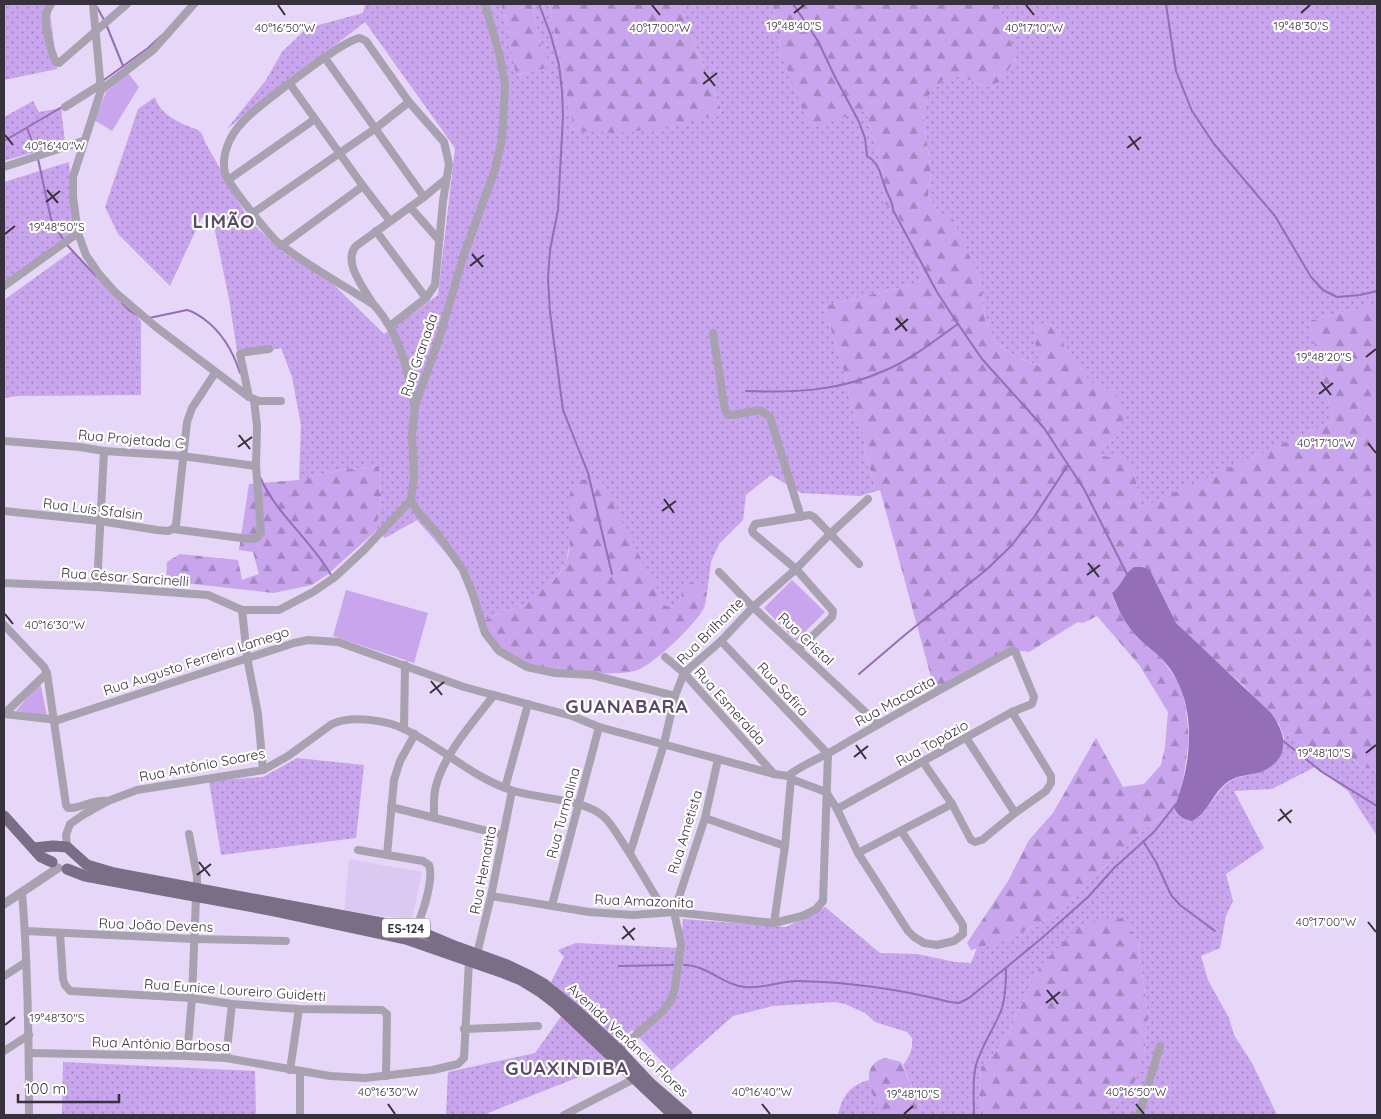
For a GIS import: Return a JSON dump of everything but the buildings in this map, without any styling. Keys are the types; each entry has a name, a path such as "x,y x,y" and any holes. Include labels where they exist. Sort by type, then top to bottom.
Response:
{"main road":[{"name":"Avenida Venâncio Flores","path":"4,816 42,857 85,876 197,892 414,929 539,991 573,1019 673,1115"},
{"path":"34,848 67,849"},
{"path":"57,848 67,849 73,862 59,866 53,852 57,848"},
{"name":"Avenida Venâncio Flores","path":"67,849 91,867 406,939 515,968 544,984 577,1011 619,1050 651,1084 687,1115"}],"street":[{"path":"52,4 46,13 46,20 53,56 56,62 62,61 126,4"},
{"path":"94,4 101,87 73,177 73,197 78,233 86,255 115,292 156,327 215,372 252,399 281,401"},
{"path":"65,107 101,87 153,50 194,4"},
{"name":"Rua Granada","path":"411,500 414,477 412,435 414,406 440,336 464,254 495,170 502,139 504,85 500,57 486,4"},
{"path":"374,305 281,246 253,213 228,180 225,173 225,153 230,140 244,121 290,84 355,38 363,38 410,102 444,142 449,164 436,279 433,290 426,298 390,326"},
{"path":"325,58 424,197"},
{"path":"290,84 314,120 340,152 390,221"},
{"path":"253,213 376,128 410,102"},
{"path":"228,180 314,120"},
{"path":"4,168 84,142"},
{"path":"414,406 407,366 400,346 390,326 374,305 352,266 351,254 356,246 446,179"},
{"path":"281,246 363,186"},
{"path":"410,207 439,240"},
{"path":"376,231 426,298"},
{"path":"4,286 78,233"},
{"path":"713,333 725,410 728,415 732,415 760,410 770,417 801,517"},
{"path":"256,466 257,426 252,399 240,356 242,353 270,349"},
{"path":"175,527 182,456 189,415 215,372"},
{"name":"Rua Projetada C","path":"4,441 80,447 104,451 182,456 256,466"},
{"path":"97,587 104,451"},
{"name":"Rua Luís Sfalsin","path":"4,511 157,530 168,531 175,527 249,539 257,538 261,532 256,466"},
{"name":"Rua Brilhante","path":"630,853 684,674 721,641 753,607 796,569 868,499"},
{"path":"263,770 258,714 247,657 242,610 278,610 313,592 335,577 364,550 411,500 418,512 437,532 463,570 485,634 499,652 527,667 555,673 592,675 676,696"},
{"path":"799,649 832,617 833,611 796,569 753,534 752,530 755,524 810,515 859,564"},
{"name":"Rua Cristal","path":"719,572 753,607 878,724"},
{"name":"Rua César Sarcinelli","path":"4,583 208,595 242,610"},
{"path":"4,626 44,667 47,673 54,720"},
{"name":"Rua Augusto Ferreira Lamego","path":"4,714 54,720 247,657 294,643 318,640 338,642 464,687 572,716 599,727 790,777 826,792"},
{"name":"Rua Safira","path":"721,641 828,754"},
{"name":"Rua Macacita","path":"790,777 799,767 828,754 878,724 1011,651 1015,651"},
{"name":"Rua Topázio","path":"837,809 967,739 1012,712 1032,704 1034,697 1015,651"},
{"name":"Rua Esmeralda","path":"665,657 684,674 774,774"},
{"path":"404,728 405,665"},
{"name":"Rua Augusto Ferreira Lamego","path":"4,714 47,673"},
{"path":"434,817 436,787 449,758 494,695"},
{"name":"Rua Hematita","path":"473,957 491,896 508,790 528,704"},
{"path":"923,762 952,804 971,840 975,842 982,840 1046,790 1051,783 1050,776 1012,712"},
{"name":"Rua Antônio Soares","path":"67,849 66,835 70,824 108,801 137,790 263,770 282,760 338,721 355,719 404,728 449,758 508,790 578,805 603,816 630,853 665,912"},
{"name":"Rua Antônio Soares","path":"54,720 65,801 68,808 74,808 94,801 108,801"},
{"name":"Rua Turmalina","path":"552,905 599,727"},
{"path":"387,855 396,770 415,734"},
{"path":"967,739 1015,813"},
{"path":"828,754 826,792 837,809 858,853 908,931 924,943 943,944 954,941 962,934 963,925 902,832"},
{"name":"Rua Ametista","path":"674,912 705,818 718,759"},
{"path":"774,923 786,846 790,777"},
{"name":"Rua Amazonita","path":"491,896 609,913 674,912 774,923 802,916 816,909 823,901 826,792"},
{"path":"858,853 902,832 952,804"},
{"path":"391,807 502,835"},
{"path":"705,818 786,846"},
{"path":"187,1056 197,892 197,876 189,834"},
{"path":"358,850 423,861 430,865 430,879 424,903 414,929 406,939"},
{"path":"4,904 59,866"},
{"path":"22,892 29,1035 29,1115"},
{"path":"619,1050 649,1025 671,1000 675,988 681,944 674,912"},
{"name":"Rua João Devens","path":"25,931 194,940 286,940"},
{"name":"Rua Eunice Loureiro Guidetti","path":"60,933 63,979 65,986 70,991 192,998 232,1004 299,1009 379,1010 387,1014 386,1076"},
{"path":"473,957 464,1029 538,1026"},
{"path":"4,976 26,962"},
{"path":"226,1058 232,1004"},
{"path":"290,1070 299,1009"},
{"name":"Rua Antônio Barbosa","path":"29,1053 226,1058 346,1078 386,1076 433,1070 458,1064 465,1055 464,1029"},
{"path":"4,1051 29,1035"},
{"path":"1140,1115 1160,1046"},
{"path":"300,1071 300,1115"},
{"path":"564,1115 634,1079"}],"shaded area":[{"path":"1134,567 1150,570 1176,623 1271,713 1283,738 1282,752 1274,764 1261,772 1240,776 1229,781 1221,788 1206,809 1192,821 1182,817 1174,808 1185,771 1188,751 1187,711 1182,692 1174,675 1162,659 1130,629 1112,593"},
{"path":"349,859 422,872 412,919 344,912"}],"green space":[{"path":"4,4 49,4 57,69 4,80"},
{"path":"365,4 501,4 517,75 551,67 540,44 532,4 549,4 574,131 722,112 679,4 772,4 782,55 866,111 882,166 884,203 898,215 923,276 918,283 824,306 845,375 855,417 865,439 864,449 875,486 873,492 860,496 801,493 771,475 746,495 743,520 719,544 711,562 707,593 687,581 677,607 665,606 598,479 593,480 569,508 570,539 566,564 557,576 527,605 505,611 481,622 465,575 417,520 385,538 376,531 381,496 379,466 340,470 299,480 301,425 292,377 281,348 238,357 229,299 211,211 201,219 170,286 118,234 105,207 138,109 155,97 160,107 168,115 183,124 197,129 201,133 249,220 280,250 332,283 384,334 438,295 455,148 365,22 227,129 266,80 282,52 307,28 363,13"},
{"path":"501,4 532,4 540,44 552,67 516,75 507,24"},
{"path":"549,4 679,4 722,112 672,127 618,133 574,131"},
{"path":"772,4 999,4 1016,59 999,82 986,87 960,76 944,79 928,96 923,113 931,173 928,196 938,212 953,219 980,279 985,320 997,343 1016,357 1040,366 1035,343 1037,323 1050,325 1090,382 1115,392 1125,411 1122,426 1111,441 1094,454 1109,457 1123,454 1133,470 1142,507 1333,421 1309,321 1377,303 1377,770 1361,767 1347,753 1341,758 1320,754 1308,748 1292,733 1284,737 1279,724 1242,684 1206,653 1176,623 1150,570 1134,567 1112,593 1115,603 1127,625 1137,638 1162,659 1181,686 1186,709 1189,740 1182,788 1174,808 1149,826 1111,860 1057,915 1008,939 971,950 967,943 1008,881 1029,840 1053,813 1096,738 1123,787 1144,784 1161,765 1165,747 1168,712 1140,666 1097,616 1083,623 1078,622 1029,652 1012,653 936,695 880,490 873,492 875,486 864,448 865,439 855,417 845,375 824,306 918,283 923,276 898,215 884,203 882,166 866,111 809,127 782,55"},
{"path":"999,4 1377,4 1377,303 1309,321 1333,421 1142,508 1133,470 1109,457 1093,454 1111,441 1115,393 1090,382 1050,325 1037,324 1035,343 1041,366 1016,357 997,343 985,320 980,279 953,220 938,212 928,196 931,173 923,113 928,96 944,79 960,76 986,87 1016,60"},
{"path":"128,73 139,87 112,131 94,120 106,92"},
{"path":"33,101 39,112 61,108 65,143 4,161 4,117"},
{"path":"69,162 75,233 4,286 4,182"},
{"path":"72,251 141,321 141,395 17,396 4,398 4,300"},
{"path":"379,466 381,496 376,531 328,574 312,585 273,593 166,581 167,562 180,554 238,560 242,580 259,574 253,552 239,550 249,484 299,480 340,470"},
{"path":"598,479 602,482 665,606 677,607 687,580 707,593 704,608 692,624 674,642 655,659 638,670 611,673 569,672 547,670 512,662 503,657 497,650 487,636 481,622 505,611 527,605 536,594 558,575 566,563 568,555 570,538 569,503 572,489 578,480"},
{"path":"792,580 825,612 796,641 764,608"},
{"path":"346,590 428,613 414,663 333,636"},
{"path":"40,682 47,716 16,711"},
{"path":"1292,733 1316,752 1322,754 1347,753 1361,767 1377,770 1377,836 1348,791 1315,767 1272,789 1234,791 1264,848 1226,874 1233,901 1226,916 1220,948 1201,956 1208,980 1229,1018 1234,1035 1252,1063 1277,1115 1102,1115 1121,1100 1144,1053 1148,1017 1138,942 1040,966 1009,1031 996,1051 981,1067 979,1094 984,1115 917,1115 921,1108 903,1065 911,1052 912,1038 907,1032 875,1022 865,1013 845,1004 835,1002 773,1006 733,1016 671,1071 632,1030 617,1043 551,982 564,957 558,950 576,943 681,948 683,919 786,927 825,907 880,953 917,954 955,962 971,963 977,948 1008,939 1057,915 1111,860 1149,826 1174,808 1184,819 1192,820 1201,815 1228,783 1239,777 1259,772 1270,763 1283,751 1284,737"},
{"path":"297,758 364,765 356,838 221,855 209,781 263,777"},
{"path":"1123,918 1138,942 1148,1017 1144,1053 1136,1079 1121,1100 1102,1115 984,1115 979,1094 981,1067 996,1051 1009,1031 1040,966 1078,927 1100,919"},
{"path":"562,1015 612,1064 488,1113 490,1115 446,1115 448,1072 535,1053"},
{"path":"885,1058 901,1062 921,1108 917,1115 881,1115 872,1091 869,1075 871,1068 876,1062"},
{"path":"63,1062 255,1071 256,1115 62,1115"},
{"path":"869,1080 881,1115 838,1115 842,1102 848,1092 862,1082"}],"waterway":[{"path":"539,4 559,65 563,116 558,210 550,250 548,279 550,312 563,410 588,473 612,574"},
{"path":"793,4 818,41 859,122 865,138 867,156 877,166 893,210 937,292 982,359 1044,428 1084,489 1127,574"},
{"path":"1166,4 1176,71 1192,111 1214,144 1275,216 1311,277 1323,290 1337,297 1377,291"},
{"path":"97,7 104,20"},
{"path":"106,24 123,66"},
{"path":"104,80 148,48 161,36"},
{"path":"4,141 62,107"},
{"path":"27,128 37,154"},
{"path":"38,159 51,219 64,241"},
{"path":"67,245 96,276"},
{"path":"122,303 140,317"},
{"path":"149,318 187,310 196,313 211,324 222,336 231,350 240,373"},
{"path":"746,391 782,392 818,389 869,377 905,360 958,324"},
{"path":"859,674 986,570 1011,546 1034,517 1068,465"},
{"path":"260,477 275,503 314,550 331,575"},
{"path":"1282,740 1322,772 1377,806"},
{"path":"684,965 700,968 729,983 745,987 798,981 837,983 912,993 959,1003 969,998 1088,897 1114,868 1154,832 1176,804"},
{"path":"1143,841 1156,862 1171,895 1180,905 1215,931"},
{"path":"619,966 673,965"},
{"path":"974,1115 976,1065 1002,1008 1006,969"}],"district":[{"name":"LIMÃO","path":"224,221"},
{"name":"GUANABARA","path":"627,706"},
{"name":"GUAXINDIBA","path":"567,1068"}]}
